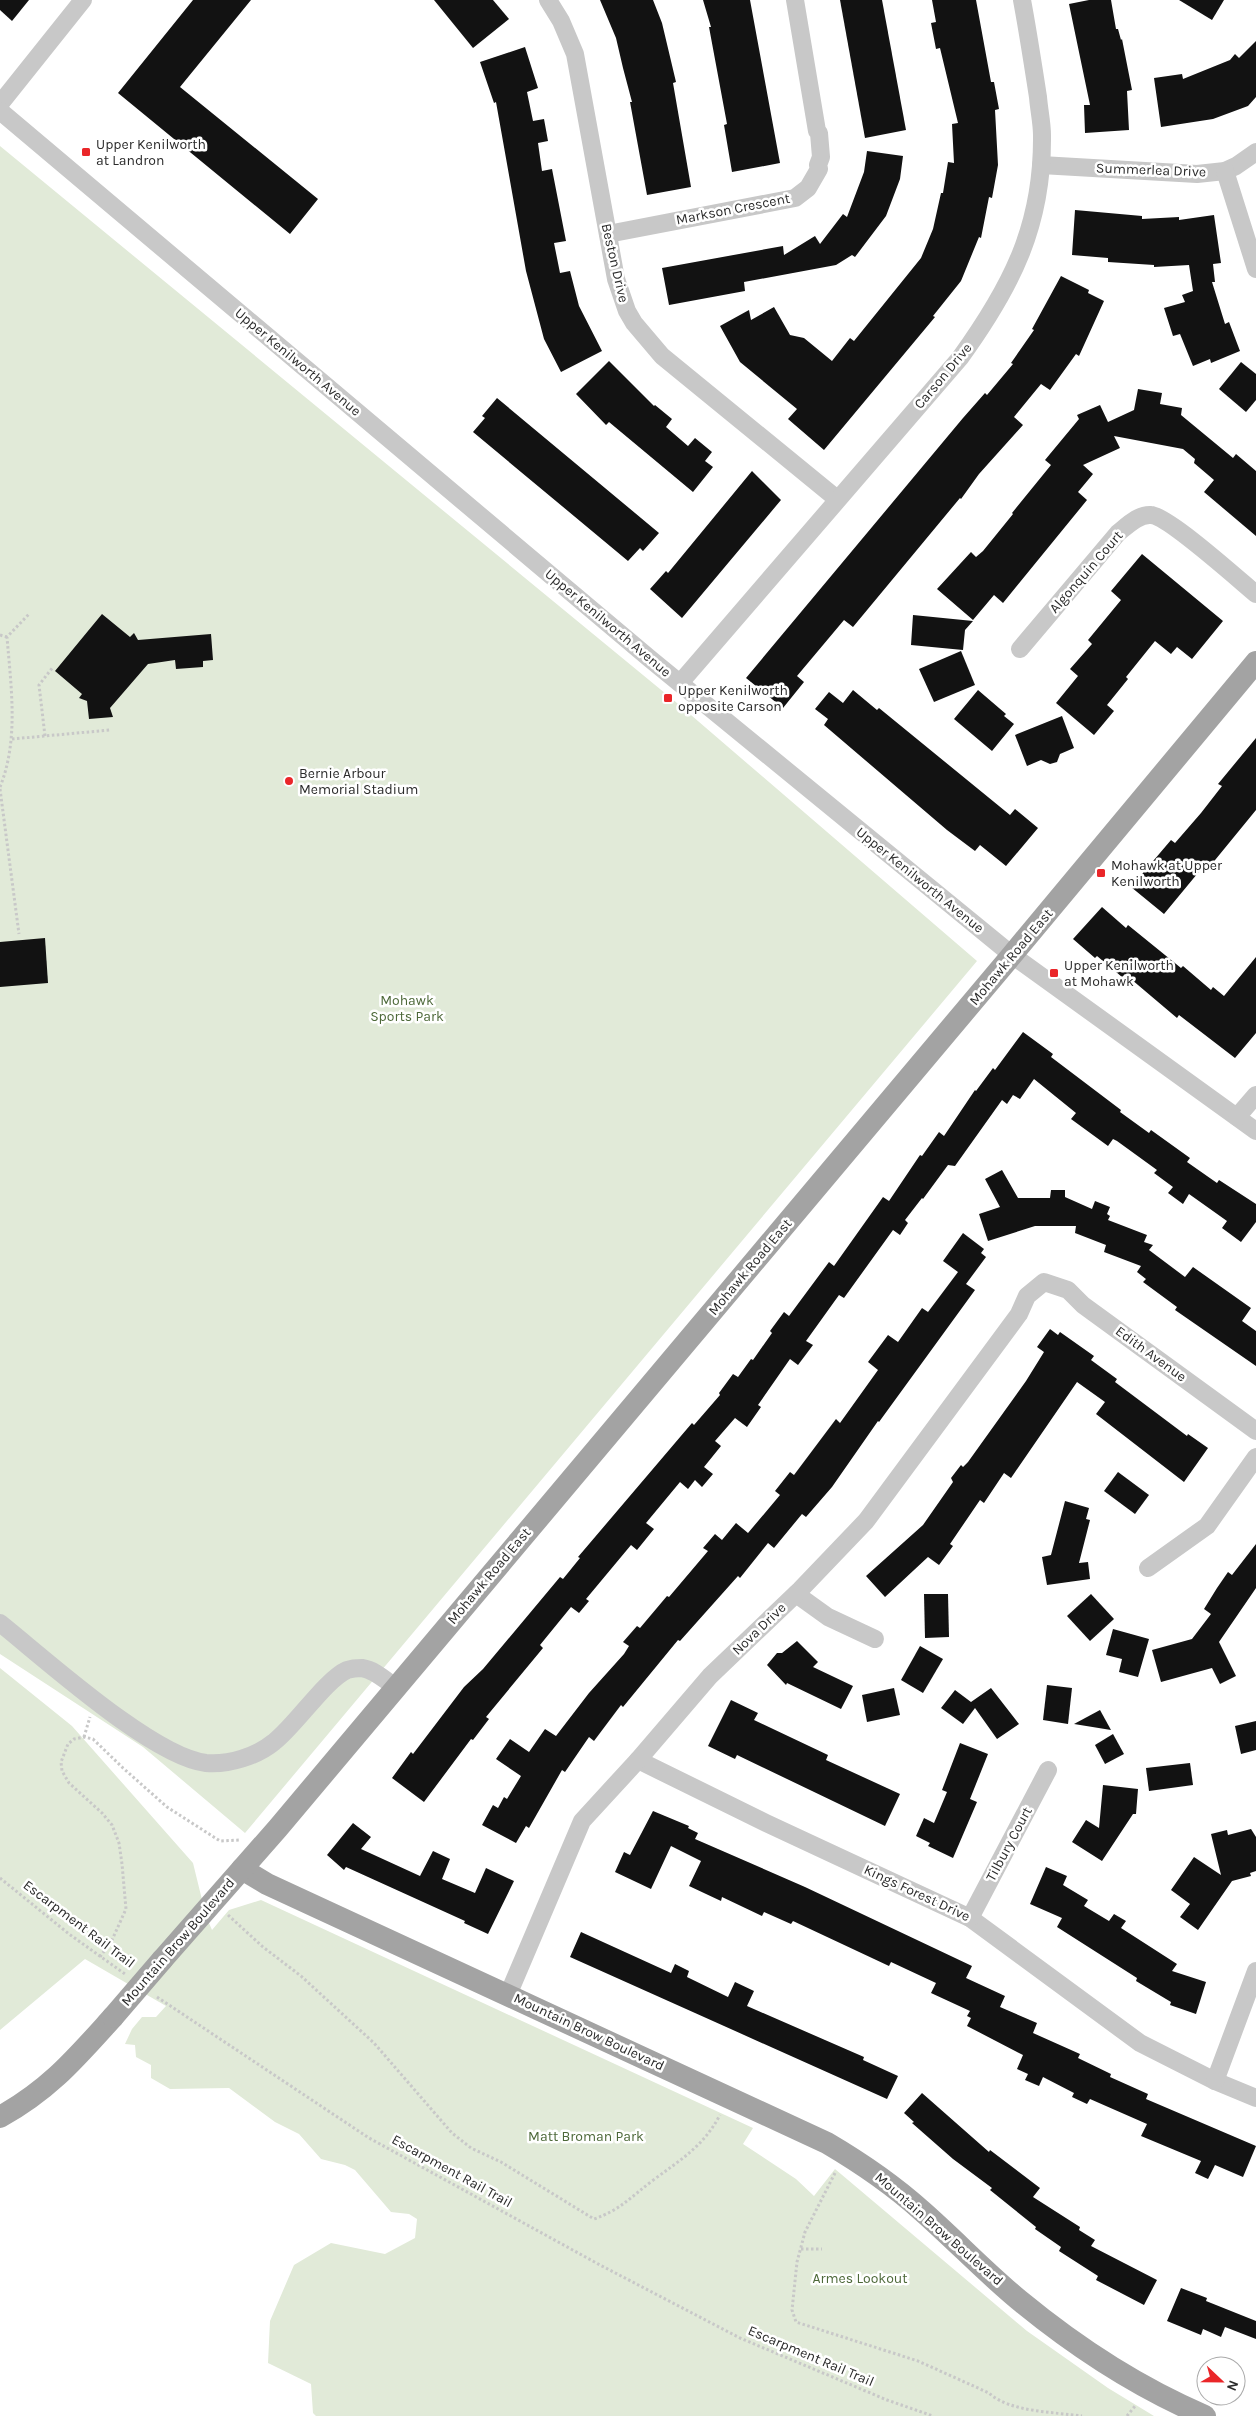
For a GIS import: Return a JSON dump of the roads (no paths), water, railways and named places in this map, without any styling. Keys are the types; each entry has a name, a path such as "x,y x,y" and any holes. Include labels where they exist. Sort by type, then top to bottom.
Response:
{"main road":[{"name":"Mohawk Road East","path":"242,1869 1012,955 1256,662"},
{"name":"Mountain Brow Boulevard","path":"0,2117 30,2100 59,2076 242,1869 267,1884 781,2120 862,2163 920,2209 1018,2299 1077,2345 1129,2379 1204,2416"}],"street":[{"path":"0,104 82,0"},
{"name":"Beston Drive","path":"548,0 562,21 575,54 616,279 622,300 639,331 662,356 837,499"},
{"name":"Markson Crescent","path":"608,234 795,198 808,188 815,179 821,158 819,133 817,132 795,0"},
{"name":"Carson Drive","path":"680,683 960,358 988,318 1011,280 1029,236 1039,192 1041,165 1042,133 1022,0"},
{"name":"Upper Kenilworth Avenue","path":"0,111 680,683 1012,955 1256,1131"},
{"name":"Summerlea Drive","path":"1041,165 1197,174 1224,172 1256,152"},
{"path":"1224,172 1256,269"},
{"name":"Algonquin Court","path":"1020,649 1118,532 1138,518 1149,514 1158,516 1175,526 1256,594"},
{"path":"1237,1117 1256,1095"},
{"name":"Edith Avenue","path":"1044,1282 1068,1290 1083,1305 1256,1431"},
{"name":"Nova Drive","path":"508,1995 582,1821 638,1760 710,1676 796,1594 866,1521 1019,1314 1026,1296 1044,1282"},
{"path":"1148,1568 1207,1526 1256,1457"},
{"path":"796,1594 828,1617 875,1640"},
{"path":"0,1623 96,1700 156,1743 181,1755 206,1763 239,1760 273,1743 300,1718 326,1687 348,1670 362,1668 377,1673 395,1687"},
{"name":"Kings Forest Drive","path":"638,1760 766,1823 970,1918 1140,2044 1215,2081 1256,2098"},
{"name":"Tilbury Court","path":"970,1918 1048,1770"},
{"path":"1215,2081 1256,1971"}],"place":[{"name":"Upper Kenilworth at Landron","path":"86,152"},
{"name":"Upper Kenilworth opposite Carson","path":"668,698"},
{"name":"Bernie Arbour Memorial Stadium","path":"289,781"},
{"name":"Mohawk at Upper Kenilworth","path":"1101,873"},
{"name":"Upper Kenilworth at Mohawk","path":"1054,973"}],"park label":[{"name":"Mohawk Sports Park","path":"407,1008"},
{"name":"Matt Broman Park","path":"586,2136"},
{"name":"Armes Lookout","path":"860,2278"}]}
